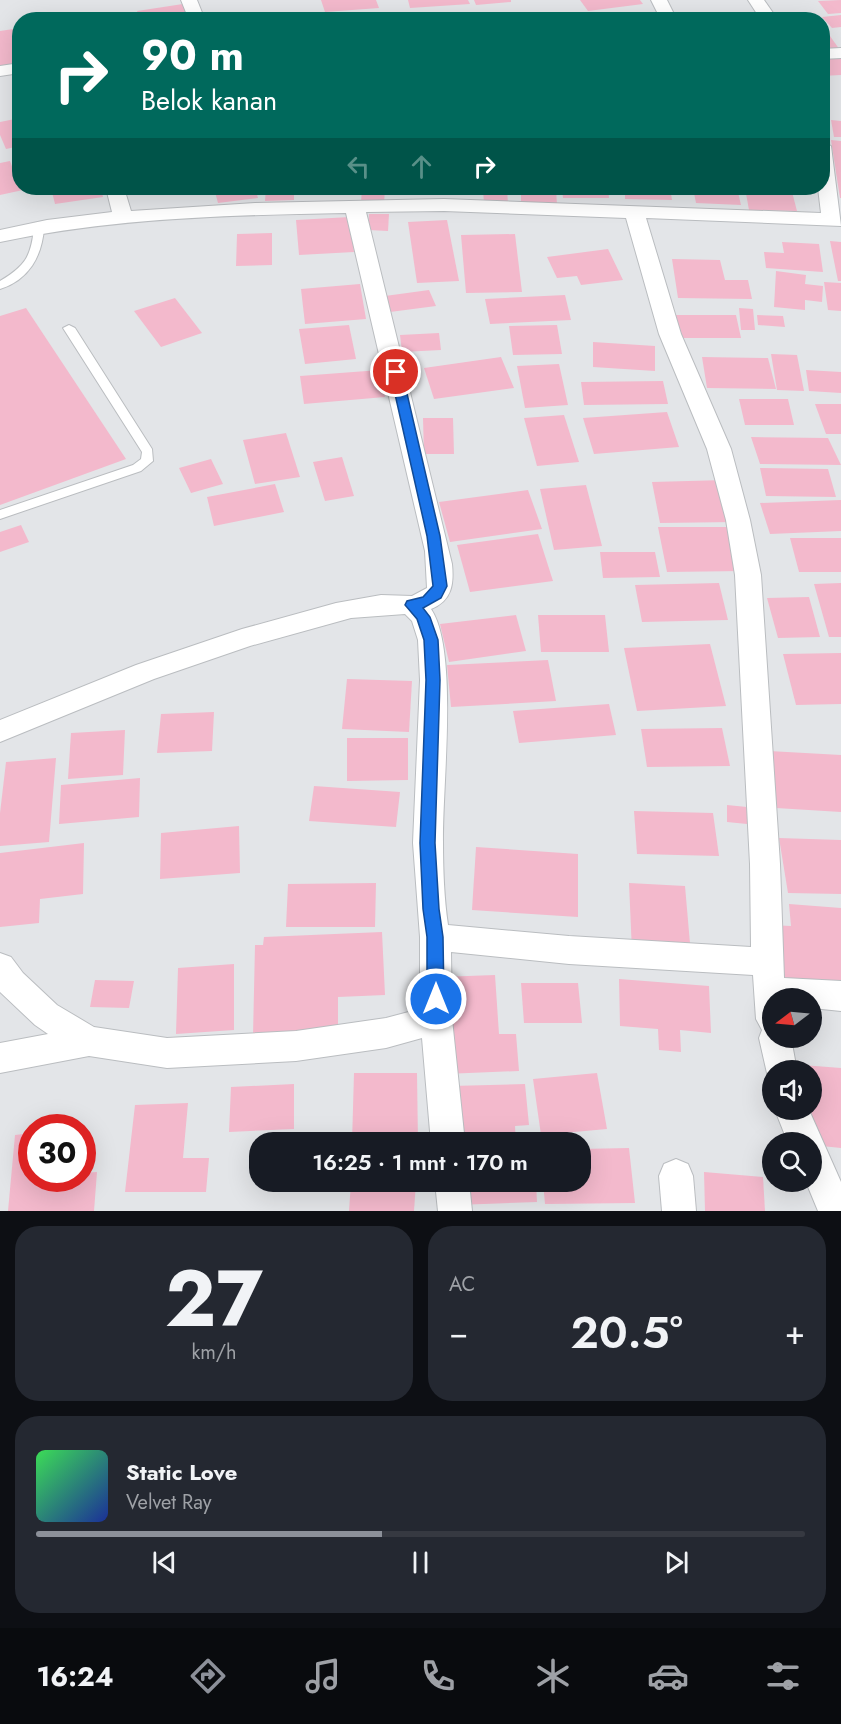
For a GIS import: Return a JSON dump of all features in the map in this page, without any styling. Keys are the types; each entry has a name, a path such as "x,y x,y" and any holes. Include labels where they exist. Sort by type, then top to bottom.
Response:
{"street":[{"path":"0,236 39,228 123,217 255,208 444,205 836,220 830,188"},
{"path":"117,195 123,217"},
{"path":"0,731 33,721 82,697 181,658 239,639 367,605 412,605 427,602 436,595 440,586 434,536 404,404 362,249 355,207"},
{"path":"634,212 670,334 719,449 738,520 746,564 765,864 770,988"},
{"path":"412,605 423,617 431,640 433,691 428,843 431,909 435,937 436,1019 447,1132"},
{"path":"435,937 588,952 762,989"},
{"path":"0,967 12,983 46,1015 89,1041"},
{"path":"822,995 841,996"},
{"path":"0,1058 89,1041 167,1053 285,1047 386,1033 436,1019"},
{"path":"676,1176 679,1211"},
{"path":"822,1180 836,1211"},
{"path":"453,1192 456,1211"}],"lane":[{"path":"0,286 26,269 37,252 39,228"},
{"path":"0,515 137,468 147,461 148,452 69,328"}],"building":[{"path":"321,0 376,0 379,8 325,12"},
{"path":"408,0 468,0 470,4 410,8"},
{"path":"474,0 511,0 511,2 476,5"},
{"path":"580,0 640,0 643,4 588,11"},
{"path":"841,0 841,13 826,12 818,1"},
{"path":"183,4 186,12 137,12"},
{"path":"841,15 841,27 832,28 830,16"},
{"path":"12,29 12,64 0,66 0,31"},
{"path":"830,36 840,50 830,51"},
{"path":"841,58 841,75 830,76 830,59"},
{"path":"12,120 12,148 6,149 0,135 0,122"},
{"path":"831,120 841,121 841,137 834,137"},
{"path":"831,140 841,141 841,198 840,198"},
{"path":"10,161 12,192 0,195 0,163"},
{"path":"53,195 103,195 103,197 55,204"},
{"path":"216,195 257,195 258,198 218,203"},
{"path":"265,195 294,195 294,200 265,201"},
{"path":"362,195 385,195 384,204 361,203"},
{"path":"483,195 507,195 508,204 484,204"},
{"path":"521,195 556,195 557,205 521,204"},
{"path":"563,195 609,195 609,198 563,198"},
{"path":"625,195 671,195 672,200 625,199"},
{"path":"694,195 739,195 741,205 696,203"},
{"path":"746,195 793,195 797,211 749,210"},
{"path":"369,214 389,214 388,231 368,230"},
{"path":"350,217 354,252 299,255 296,220"},
{"path":"447,220 459,281 417,283 408,222"},
{"path":"272,233 272,265 236,266 237,234"},
{"path":"515,234 522,292 466,293 461,235"},
{"path":"830,241 841,242 841,281 838,281"},
{"path":"782,242 819,244 823,272 766,268 764,252 784,253"},
{"path":"608,249 623,280 581,285 577,276 557,278 547,257"},
{"path":"672,259 720,260 725,280 748,280 752,299 678,298"},
{"path":"776,271 806,275 805,284 823,286 822,302 805,300 805,310 774,307"},
{"path":"824,282 841,283 841,311 828,310"},
{"path":"360,284 366,319 305,324 301,289"},
{"path":"429,290 436,306 390,312 385,296"},
{"path":"565,295 571,320 490,324 485,299"},
{"path":"175,298 202,333 161,347 134,311"},
{"path":"26,308 126,459 0,505 0,316"},
{"path":"739,308 753,309 755,330 741,330"},
{"path":"675,315 736,315 741,338 680,338"},
{"path":"757,315 783,316 785,327 758,325"},
{"path":"349,325 356,359 305,364 299,329"},
{"path":"557,325 562,354 513,355 509,326"},
{"path":"439,333 441,350 402,352 400,335"},
{"path":"593,342 655,346 655,371 593,367"},
{"path":"771,354 797,355 804,391 777,390"},
{"path":"501,357 514,388 434,399 424,368"},
{"path":"702,357 768,358 776,389 707,388"},
{"path":"559,364 568,405 525,408 517,366"},
{"path":"380,370 385,397 304,404 300,376"},
{"path":"806,370 841,372 841,393 809,391"},
{"path":"663,381 668,404 584,405 581,382"},
{"path":"739,399 788,399 794,425 745,425"},
{"path":"815,404 841,404 841,434 826,434"},
{"path":"667,412 679,447 594,454 583,418"},
{"path":"564,415 579,462 537,466 524,418"},
{"path":"423,418 453,418 454,454 424,454"},
{"path":"286,433 300,477 255,484 243,440"},
{"path":"751,437 828,438 841,465 760,464"},
{"path":"342,457 354,496 325,501 313,462"},
{"path":"211,459 223,484 191,493 179,468"},
{"path":"760,468 828,469 836,497 766,496"},
{"path":"725,480 735,522 660,523 652,482"},
{"path":"275,484 284,512 214,526 207,497"},
{"path":"586,485 602,546 554,550 540,489"},
{"path":"528,490 542,529 450,542 439,502"},
{"path":"841,500 841,531 770,534 760,503"},
{"path":"21,525 29,542 0,552 0,532"},
{"path":"658,527 733,527 743,571 667,572"},
{"path":"538,534 553,581 470,592 457,545"},
{"path":"790,538 841,538 841,572 799,572"},
{"path":"600,552 655,552 660,577 603,578"},
{"path":"719,583 728,620 642,622 635,585"},
{"path":"841,583 841,637 829,637 814,584"},
{"path":"809,597 820,637 778,638 767,598"},
{"path":"516,615 526,651 449,662 440,624"},
{"path":"538,615 605,615 609,652 541,652"},
{"path":"710,644 726,706 637,711 624,648"},
{"path":"841,653 841,704 796,705 783,654"},
{"path":"548,660 556,701 451,707 447,665"},
{"path":"347,679 412,681 409,732 342,729"},
{"path":"609,704 616,735 519,743 513,711"},
{"path":"214,712 212,751 157,753 161,714"},
{"path":"722,728 730,766 647,767 641,729"},
{"path":"125,730 123,775 68,779 71,733"},
{"path":"347,738 408,738 408,780 347,781"},
{"path":"769,751 841,755 841,812 776,808"},
{"path":"56,758 49,842 0,846 0,813 6,762"},
{"path":"140,778 139,817 59,824 61,785"},
{"path":"314,786 400,792 396,827 309,821"},
{"path":"727,805 747,807 747,824 727,822"},
{"path":"634,811 713,813 719,856 637,854"},
{"path":"239,826 240,873 160,879 161,833"},
{"path":"779,838 841,840 841,894 788,893"},
{"path":"84,843 83,894 40,899 39,923 0,927 0,853"},
{"path":"476,847 578,854 578,917 472,910"},
{"path":"376,883 375,927 286,927 288,884"},
{"path":"629,883 685,886 691,955 632,952"},
{"path":"789,904 841,908 841,994 822,992 822,988 776,987 770,925 791,926"},
{"path":"382,932 385,995 338,997 338,1032 253,1036 255,945 263,945 264,937"},
{"path":"234,964 234,1030 176,1034 178,968"},
{"path":"495,975 499,1034 516,1034 519,1071 445,1074 440,977"},
{"path":"619,979 709,986 711,1033 680,1030 681,1052 659,1050 658,1029 620,1026"},
{"path":"95,980 134,981 129,1008 90,1007"},
{"path":"521,983 578,983 582,1023 524,1023"},
{"path":"822,1067 841,1068 841,1148 822,1146 822,1132 810,1132 808,1120 822,1120"},
{"path":"354,1073 417,1073 418,1132 352,1132"},
{"path":"597,1073 607,1129 541,1132 533,1079"},
{"path":"294,1084 294,1129 229,1132 231,1087"},
{"path":"525,1084 529,1125 515,1126 515,1132 454,1132 451,1086"},
{"path":"188,1103 183,1158 209,1158 206,1192 125,1192 135,1105"},
{"path":"15,1135 18,1135 18,1192 95,1192 94,1211 8,1211"},
{"path":"629,1148 635,1203 545,1204 544,1192 591,1192 591,1149"},
{"path":"704,1172 762,1177 765,1211 705,1211"},
{"path":"350,1192 415,1192 414,1211 349,1211"},
{"path":"456,1192 536,1192 537,1202 457,1205"}],"route":[{"path":"396,372 434,536 439,570 440,586 436,595 427,602 412,605 423,617 431,640 433,680 428,843 431,909 435,937 436,999"}]}
